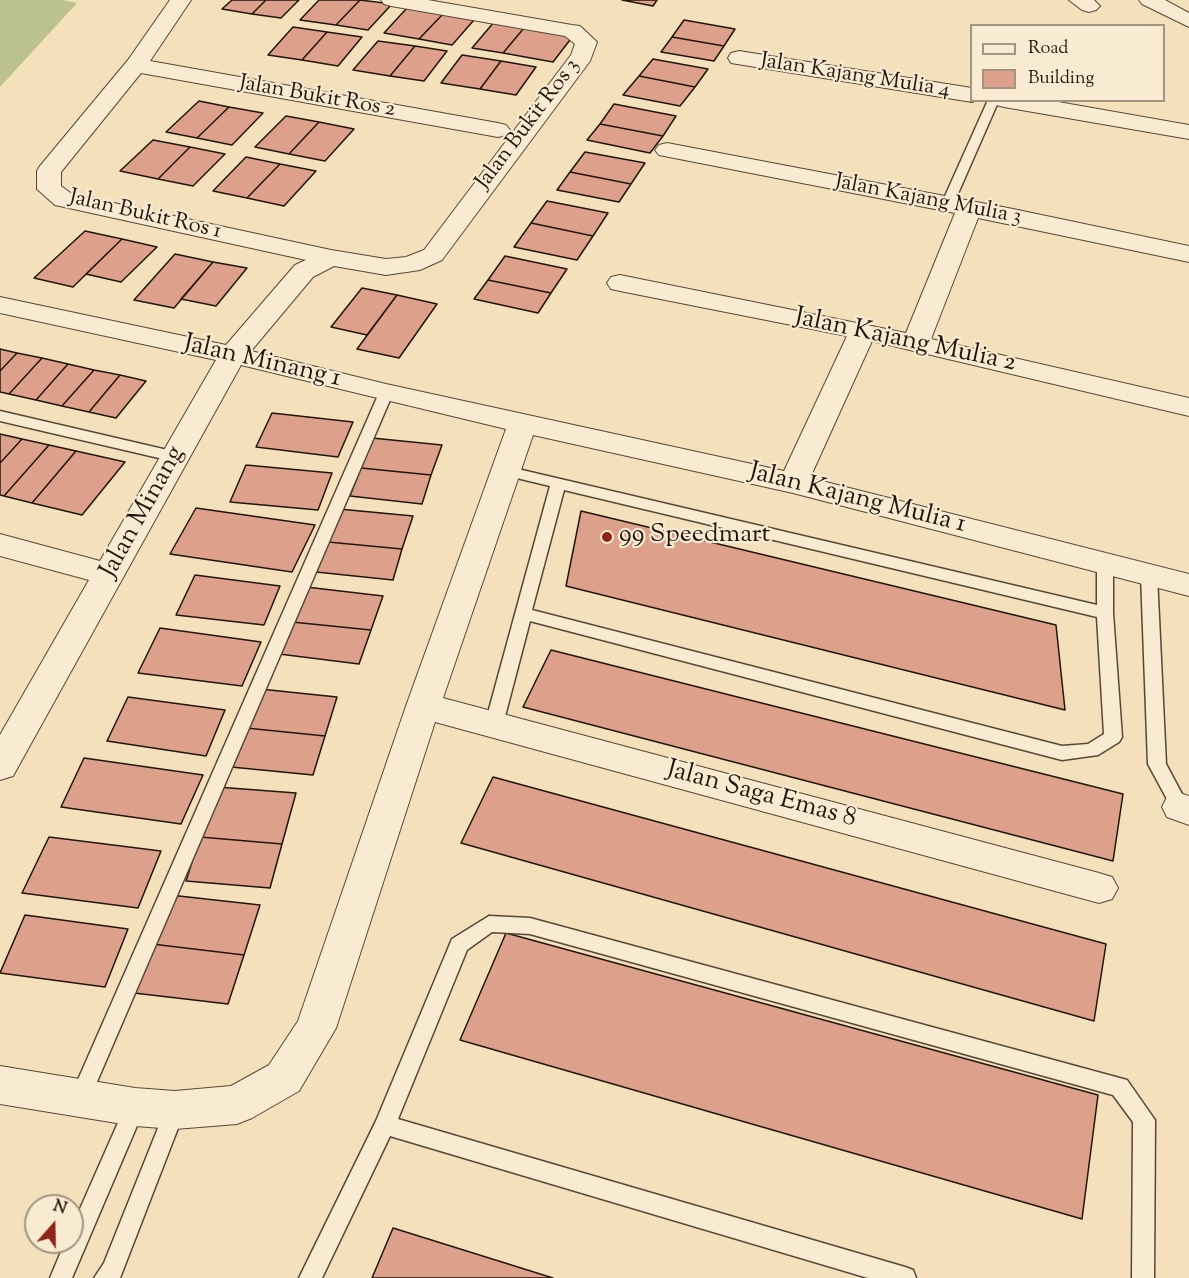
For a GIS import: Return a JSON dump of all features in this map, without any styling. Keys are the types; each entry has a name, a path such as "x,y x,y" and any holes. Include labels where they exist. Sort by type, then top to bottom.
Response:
{"street":[{"name":"Jalan Bukit Ros 1","path":"181,0 136,65 49,171 49,189 64,200 303,262"},
{"name":"Jalan Bukit Ros 3","path":"331,258 387,267 411,264 433,255 582,56 586,42 572,32 391,0"},
{"path":"1149,0 1189,21"},
{"name":"Jalan Kajang Mulia 4","path":"739,58 970,95"},
{"name":"Jalan Bukit Ros 2","path":"136,65 498,130"},
{"path":"1016,102 1189,132"},
{"name":"Jalan Kajang Mulia 3","path":"667,150 1189,254"},
{"path":"916,342 958,207"},
{"name":"Jalan Minang","path":"0,766 233,355 303,262 331,258"},
{"name":"Jalan Kajang Mulia 2","path":"620,283 916,342 1189,407"},
{"name":"Jalan Minang 1","path":"0,305 233,355 386,393 523,423"},
{"path":"793,483 863,331"},
{"path":"0,1085 135,1107 175,1110 237,1105 284,1078 316,1028 423,706 523,423"},
{"name":"Jalan Kajang Mulia 1","path":"523,423 793,483 1105,561 1189,585"},
{"path":"0,545 110,575"},
{"name":"Jalan Saga Emas 8","path":"423,706 494,723 1099,888"}],"lane":[{"path":"958,207 993,102"},
{"path":"80,1098 386,393"},
{"path":"0,416 176,457"},
{"path":"505,471 1105,613"},
{"path":"494,723 558,483"},
{"path":"522,613 1062,753 1092,750 1113,737 1105,613 1105,561"},
{"path":"1149,574 1157,764 1184,809"},
{"path":"310,1278 385,1125 459,945 489,924 530,926 1120,1087 1144,1120 1143,1278"},
{"path":"61,1278 135,1107"},
{"path":"105,1278 112,1270 175,1110"},
{"path":"385,1125 905,1278"}],"green space":[{"path":"0,0 62,0 77,3 0,87"}],"building":[{"path":"232,0 266,0 252,14 222,9"},
{"path":"266,0 299,0 281,18 252,14"},
{"path":"319,0 360,0 336,25 300,20"},
{"path":"360,0 392,4 368,30 336,25"},
{"path":"622,0 657,0 653,6"},
{"path":"407,8 443,14 419,39 384,33"},
{"path":"443,14 474,20 452,45 419,39"},
{"path":"684,20 735,29 724,46 672,37"},
{"path":"494,22 524,28 503,53 472,48"},
{"path":"293,27 327,32 302,60 268,55"},
{"path":"524,28 573,36 553,62 503,53"},
{"path":"327,32 362,37 338,66 302,60"},
{"path":"672,37 724,46 714,61 661,52"},
{"path":"378,41 415,46 390,76 353,70"},
{"path":"415,46 447,51 424,81 390,76"},
{"path":"462,55 501,61 480,89 441,83"},
{"path":"653,59 708,69 695,87 639,76"},
{"path":"501,61 536,67 516,95 480,89"},
{"path":"639,76 695,87 680,106 623,95"},
{"path":"199,101 229,107 197,138 166,132"},
{"path":"614,104 676,116 663,136 600,124"},
{"path":"229,107 263,113 232,145 197,138"},
{"path":"286,116 319,122 289,154 255,147"},
{"path":"319,122 354,129 325,161 289,154"},
{"path":"600,124 663,136 650,153 587,140"},
{"path":"153,140 190,147 158,179 120,171"},
{"path":"190,147 225,154 193,186 158,179"},
{"path":"585,152 645,163 631,184 570,172"},
{"path":"246,157 280,164 247,198 213,191"},
{"path":"280,164 316,171 284,206 247,198"},
{"path":"570,172 631,184 619,202 557,190"},
{"path":"547,201 608,213 593,236 531,223"},
{"path":"531,223 593,236 577,260 514,247"},
{"path":"85,231 122,239 73,287 34,278"},
{"path":"122,239 157,247 121,282 86,274"},
{"path":"175,254 213,262 174,308 134,300"},
{"path":"505,256 567,269 551,293 488,280"},
{"path":"213,262 247,268 216,306 181,299"},
{"path":"488,280 551,293 538,313 474,299"},
{"path":"362,288 397,295 367,335 331,327"},
{"path":"397,295 437,304 399,358 357,349"},
{"path":"0,349 17,353 0,371"},
{"path":"17,353 42,358 9,394 0,392 0,371"},
{"path":"42,358 68,364 36,400 9,394"},
{"path":"68,364 94,370 62,406 36,400"},
{"path":"94,370 120,375 89,412 62,406"},
{"path":"120,375 146,381 116,418 89,412"},
{"path":"272,413 353,422 338,457 256,447"},
{"path":"0,434 22,439 0,463"},
{"path":"372,438 442,445 431,475 361,468"},
{"path":"22,439 49,445 4,496 0,495 0,463"},
{"path":"49,445 76,451 32,503 4,496"},
{"path":"76,451 125,462 82,515 32,503"},
{"path":"246,465 332,473 318,510 230,502"},
{"path":"361,468 431,475 422,504 350,496"},
{"path":"196,508 315,525 292,572 170,554"},
{"path":"339,509 413,516 402,549 328,542"},
{"path":"581,511 1056,625 1065,710 566,586"},
{"path":"328,542 402,549 393,580 316,572"},
{"path":"195,575 280,586 264,625 176,615"},
{"path":"306,587 383,596 371,630 292,622"},
{"path":"292,622 371,630 359,664 279,654"},
{"path":"160,628 261,642 242,686 138,673"},
{"path":"551,650 1123,794 1113,861 523,707"},
{"path":"260,689 337,697 325,736 246,728"},
{"path":"128,697 225,710 206,756 107,741"},
{"path":"246,728 325,736 313,775 231,767"},
{"path":"84,758 203,775 181,824 61,807"},
{"path":"493,777 1106,944 1094,1021 461,843"},
{"path":"217,787 296,793 282,844 200,837"},
{"path":"49,837 161,851 138,908 22,893"},
{"path":"200,837 282,844 270,888 186,881"},
{"path":"170,895 260,905 244,955 152,944"},
{"path":"25,915 128,929 105,987 0,973"},
{"path":"506,933 1098,1095 1082,1219 460,1040"},
{"path":"152,944 244,955 228,1004 134,993"},
{"path":"393,1228 553,1278 372,1278"}],"place":[{"name":"99 Speedmart","path":"607,537"}]}
